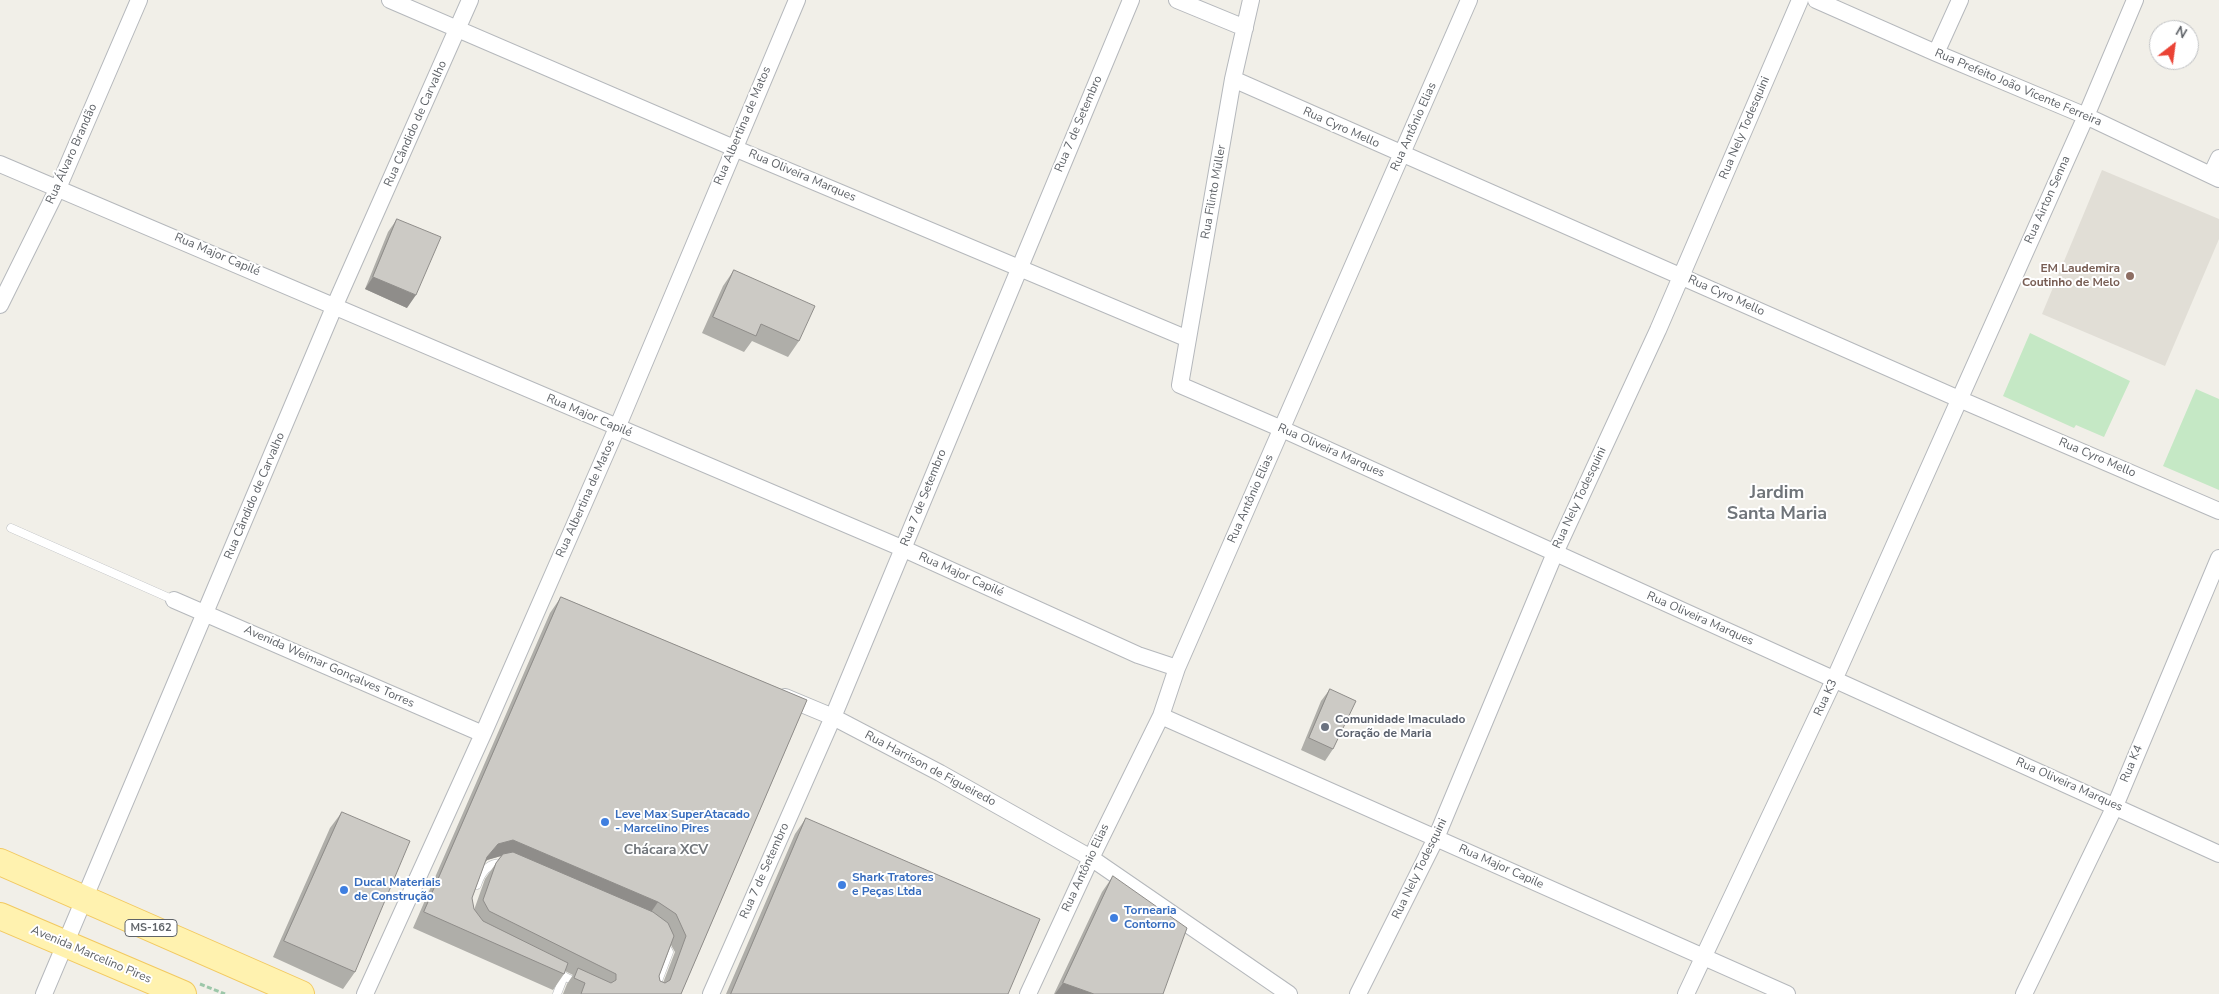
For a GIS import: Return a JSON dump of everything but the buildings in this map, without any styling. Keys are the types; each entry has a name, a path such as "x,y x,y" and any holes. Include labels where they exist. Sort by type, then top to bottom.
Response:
{"main road":[{"name":"MS-162","path":"0,862 301,994"},
{"name":"Avenida Marcelino Pires","path":"0,916 183,994"}],"street":[{"name":"Rua Álvaro Brandão","path":"0,305 58,188 139,0"},
{"name":"Rua Oliveira Marques","path":"390,0 734,148 1019,266 1188,339"},
{"name":"Rua Cândido de Carvalho","path":"44,994 335,305 470,0"},
{"name":"Rua Albertina de Matos","path":"365,994 483,734 617,428 797,0"},
{"name":"Rua 7 de Setembro","path":"711,994 833,717 904,549 1019,266 1131,0"},
{"path":"1177,0 1245,28"},
{"name":"Rua Filinto Müller","path":"1180,385 1233,79 1251,0"},
{"name":"Rua Antônio Elias","path":"1028,994 1091,858 1161,716 1177,668 1469,0"},
{"name":"Rua Nely Todesquini","path":"1358,994 1436,838 1555,553 1682,276 1800,0"},
{"name":"Rua Prefeito João Vicente Ferreira","path":"1816,0 2086,116 2215,177"},
{"path":"1936,53 1960,0"},
{"name":"Rua Airton Senna","path":"1959,399 2086,116 2135,0"},
{"name":"Rua Cyro Mello","path":"1233,79 1401,155 2219,511"},
{"path":"2215,177 2219,158"},
{"name":"Rua Major Capilé","path":"0,164 335,305 617,428 904,549 1138,655 1177,668"},
{"name":"Rua Oliveira Marques","path":"1180,385 1282,429 2219,854"},
{"name":"Rua K3","path":"1686,994 1702,956 1834,680 1959,399"},
{"name":"Rua K4","path":"2024,994 2115,806 2219,558"},
{"path":"543,594 561,602"},
{"name":"Avenida Weimar Gonçalves Torres","path":"174,600 483,734"},
{"name":"Rua Harrison de Figueiredo","path":"770,690 833,717 940,773 1091,858 1289,994"},
{"name":"Rua Major Capile","path":"1161,716 1787,994"}],"lane":[{"path":"11,528 174,600"},
{"path":"474,892 480,876 490,866 502,862 511,866"},
{"path":"653,994 668,952 661,935"},
{"path":"546,967 586,987"},
{"path":"557,994 564,976"}],"shaded area":[{"name":"EM Laudemira Coutinho de Melo","path":"2102,170 2219,219 2219,239 2165,366 2042,314"}],"green space":[{"path":"2030,333 2130,381 2104,437 2076,425 2074,428 2003,396"},
{"path":"2196,389 2219,399 2219,490 2163,466"}],"place":[{"name":"EM Laudemira Coutinho de Melo","path":"2130,276"},
{"name":"Comunidade Imaculado Coração de Maria","path":"1325,727"},
{"name":"Leve Max SuperAtacado - Marcelino Pires","path":"605,822"},
{"name":"Shark Tratores e Peças Ltda","path":"842,885"},
{"name":"Ducal Materiais de Construção","path":"344,890"},
{"name":"Tornearia Contorno","path":"1114,918"}],"district":[{"name":"Jardim Santa Maria","path":"1777,504"},
{"name":"Chácara XCV","path":"666,851"}]}
